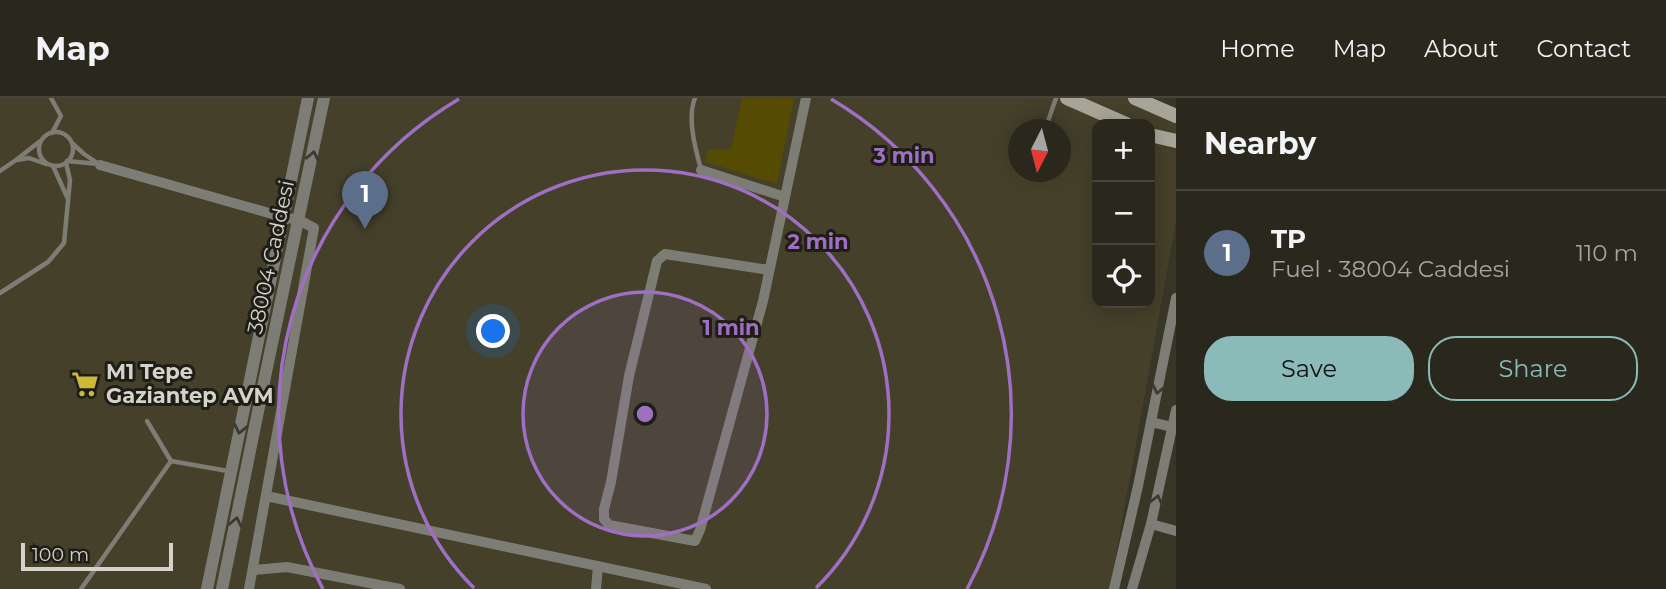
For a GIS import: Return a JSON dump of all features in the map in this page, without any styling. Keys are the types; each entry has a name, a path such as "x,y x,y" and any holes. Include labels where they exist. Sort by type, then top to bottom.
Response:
{"main road":[{"path":"1068,98 1115,119"},
{"path":"1136,98 1176,116"},
{"path":"1155,136 1176,141"}],"street":[{"name":"38004 Caddesi","path":"207,589 308,98"},
{"name":"38004 Caddesi","path":"222,589 324,98"},
{"path":"769,270 666,254 657,261 629,376 604,509 604,519 609,525 695,541 763,301 806,98"},
{"path":"100,164 299,220 314,228 249,589"},
{"path":"701,170 785,197"},
{"path":"1114,589 1133,510 1176,298"},
{"path":"1132,589 1175,428 1176,410"},
{"path":"1151,422 1175,428"},
{"path":"231,471 245,475"},
{"path":"266,496 706,589"},
{"path":"1151,524 1176,531"},
{"path":"596,589 598,566"},
{"path":"253,570 287,567 400,589"}],"lane":[{"path":"51,98 61,116 52,132"},
{"path":"695,98 692,105 694,142 701,170"},
{"path":"1049,119 1056,98"},
{"path":"0,171 52,132 66,135 84,155 100,164"},
{"path":"41,141 41,158 51,165 69,200"},
{"path":"0,293 48,262 64,243 70,180 67,162 72,154 72,143"},
{"path":"16,160 29,158 51,165 67,162 100,164"},
{"path":"147,421 171,461 231,471"},
{"path":"80,589 171,461"}],"shaded area":[{"path":"0,98 1149,98 1176,111 1176,221 1110,589 0,589"},
{"path":"742,98 794,98 777,184 706,162 707,150 731,149"}],"place":[{"name":"TP","path":"365,229"},
{"name":"M1 Tepe Gaziantep AVM","path":"85,384"}]}
